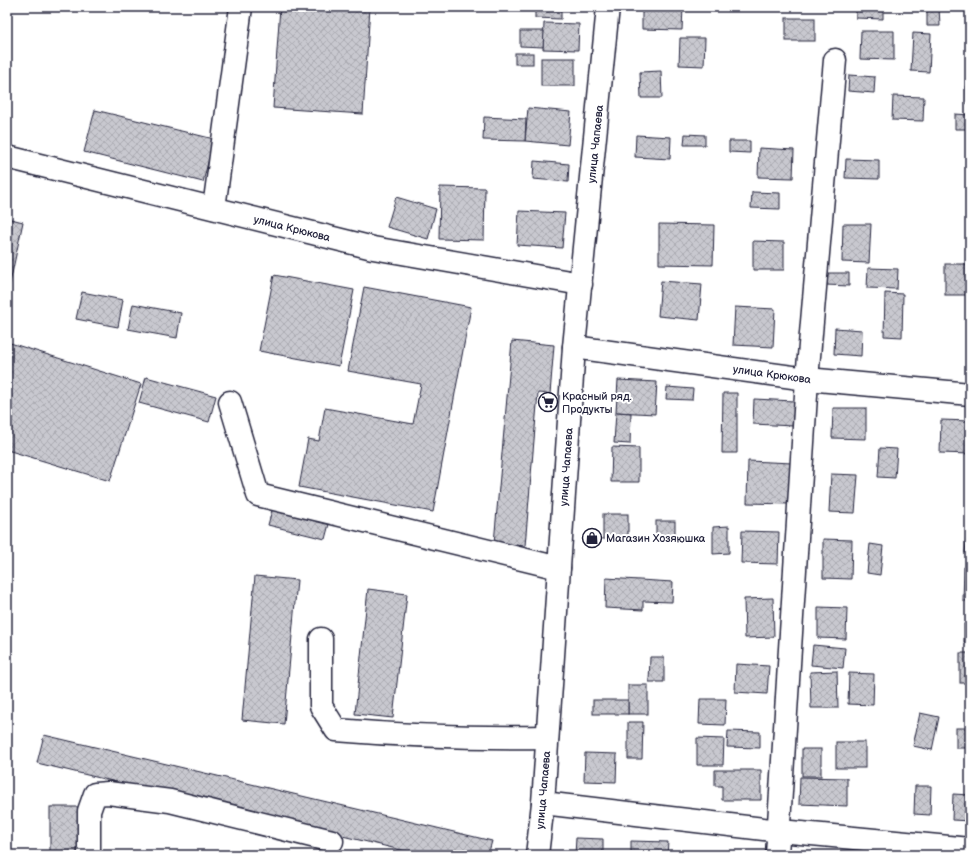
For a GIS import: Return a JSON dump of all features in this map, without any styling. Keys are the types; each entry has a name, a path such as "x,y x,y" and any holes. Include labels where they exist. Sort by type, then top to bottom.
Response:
{"street":[{"path":"214,208 241,7"},
{"name":"улица Чапаева","path":"538,855 548,737 574,347 608,7"},
{"path":"777,855 780,830 808,379 835,60"},
{"name":"улица Крюкова","path":"7,157 373,248 581,284"},
{"name":"улица Крюкова","path":"574,347 808,379 970,394"},
{"path":"230,402 258,495 559,568"},
{"path":"321,638 321,706 336,730 436,736 548,737"},
{"path":"89,855 89,811 95,794 108,792 170,801 332,842"},
{"path":"543,803 780,830 970,849"}],"building":[{"path":"280,7 370,7 363,114 273,108"},
{"path":"535,7 561,7 561,19 535,18"},
{"path":"642,7 683,7 682,30 642,29"},
{"path":"856,7 883,7 883,19 856,18"},
{"path":"927,7 939,7 940,26 927,26"},
{"path":"786,18 815,18 815,41 786,41"},
{"path":"544,23 579,24 578,50 543,49"},
{"path":"520,31 544,31 543,47 520,46"},
{"path":"861,31 894,31 894,60 860,59"},
{"path":"913,33 931,34 929,72 911,71"},
{"path":"680,38 705,38 704,66 679,65"},
{"path":"515,53 533,53 533,64 515,64"},
{"path":"541,58 575,58 575,86 541,86"},
{"path":"661,71 662,98 641,98 640,72"},
{"path":"849,75 875,77 874,93 848,91"},
{"path":"966,79 970,79 970,104 967,104"},
{"path":"893,96 924,97 923,121 892,120"},
{"path":"528,108 571,112 568,145 525,141"},
{"path":"95,110 214,139 203,182 84,152"},
{"path":"955,114 970,115 970,129 955,129"},
{"path":"484,117 526,119 525,141 483,140"},
{"path":"685,134 705,135 705,145 684,145"},
{"path":"636,135 671,137 670,159 635,157"},
{"path":"729,141 750,141 750,153 729,152"},
{"path":"759,148 794,150 793,178 758,177"},
{"path":"846,159 879,160 879,179 845,178"},
{"path":"534,161 569,164 568,182 533,179"},
{"path":"440,187 485,188 484,240 439,239"},
{"path":"752,192 780,193 780,209 751,208"},
{"path":"396,197 436,209 428,239 387,227"},
{"path":"519,211 565,213 562,248 517,245"},
{"path":"7,218 23,222 7,297"},
{"path":"659,224 714,225 713,265 659,264"},
{"path":"843,224 871,224 869,263 842,262"},
{"path":"753,241 784,242 784,270 753,270"},
{"path":"945,264 967,264 967,295 945,295"},
{"path":"868,268 898,269 897,289 867,288"},
{"path":"826,273 849,273 849,286 826,285"},
{"path":"274,275 354,290 339,366 259,351"},
{"path":"661,281 702,284 699,320 658,316"},
{"path":"364,287 471,307 433,512 299,487 308,439 319,441 325,408 413,424 421,384 348,371"},
{"path":"82,292 123,300 118,327 76,319"},
{"path":"885,293 903,294 902,337 884,336"},
{"path":"133,304 181,313 177,338 128,329"},
{"path":"735,307 775,309 773,347 733,345"},
{"path":"835,328 862,330 861,356 834,354"},
{"path":"512,341 554,345 550,394 538,393 525,546 494,543"},
{"path":"7,342 141,384 110,481 7,450"},
{"path":"146,377 216,396 209,422 139,403"},
{"path":"618,380 657,382 655,414 616,412"},
{"path":"667,387 693,389 692,400 666,399"},
{"path":"723,393 737,393 737,453 722,453"},
{"path":"754,399 794,401 793,426 753,424"},
{"path":"833,408 866,408 866,439 832,438"},
{"path":"616,412 631,413 630,444 614,443"},
{"path":"941,420 970,421 970,454 940,453"},
{"path":"612,447 639,448 639,482 611,482"},
{"path":"880,448 897,449 895,478 878,477"},
{"path":"748,461 792,463 790,504 747,503"},
{"path":"831,474 858,475 855,513 829,512"},
{"path":"272,510 329,524 325,539 268,525"},
{"path":"603,514 628,514 628,539 603,539"},
{"path":"656,521 675,521 675,537 656,537"},
{"path":"729,526 729,553 713,554 713,527"},
{"path":"742,531 779,532 778,564 741,563"},
{"path":"967,532 970,533 970,553 965,553"},
{"path":"823,539 852,540 851,579 823,578"},
{"path":"870,544 883,546 880,575 867,573"},
{"path":"964,567 970,567 970,601 963,601"},
{"path":"255,576 297,580 284,724 242,720"},
{"path":"606,578 673,582 672,602 643,601 643,610 605,608"},
{"path":"368,589 407,594 393,718 355,714"},
{"path":"773,598 774,637 745,638 744,599"},
{"path":"818,607 847,608 846,639 818,638"},
{"path":"964,624 970,624 970,642 964,642"},
{"path":"813,645 845,648 843,668 811,665"},
{"path":"960,653 970,653 970,683 960,683"},
{"path":"650,657 664,657 664,682 649,682"},
{"path":"736,664 769,666 767,694 735,692"},
{"path":"837,671 838,708 811,708 810,672"},
{"path":"849,673 874,674 873,705 848,704"},
{"path":"628,685 648,685 648,714 628,714"},
{"path":"700,699 726,699 725,725 699,724"},
{"path":"593,700 628,700 628,714 593,714"},
{"path":"920,713 939,717 932,750 913,746"},
{"path":"628,722 643,722 642,759 628,759"},
{"path":"956,728 970,728 970,748 956,748"},
{"path":"728,731 760,732 760,748 727,747"},
{"path":"44,735 492,841 488,855 422,855 37,763"},
{"path":"697,738 724,739 723,765 697,765"},
{"path":"836,742 865,742 865,768 836,768"},
{"path":"802,749 821,749 821,776 802,776"},
{"path":"585,753 617,754 616,782 584,781"},
{"path":"715,770 761,770 761,800 722,800 722,786 715,786"},
{"path":"800,777 847,778 847,806 799,804"},
{"path":"915,786 931,786 930,815 914,814"},
{"path":"953,794 970,795 970,821 952,820"},
{"path":"50,807 79,807 79,855 50,855"},
{"path":"576,838 603,839 603,855 575,855"},
{"path":"631,841 668,842 667,855 631,855"},
{"path":"696,853 724,853 724,855 696,855"}],"place":[{"name":"Красный ряд. Продукты","path":"548,402"},
{"name":"Магазин Хозяюшка","path":"592,538"}]}
